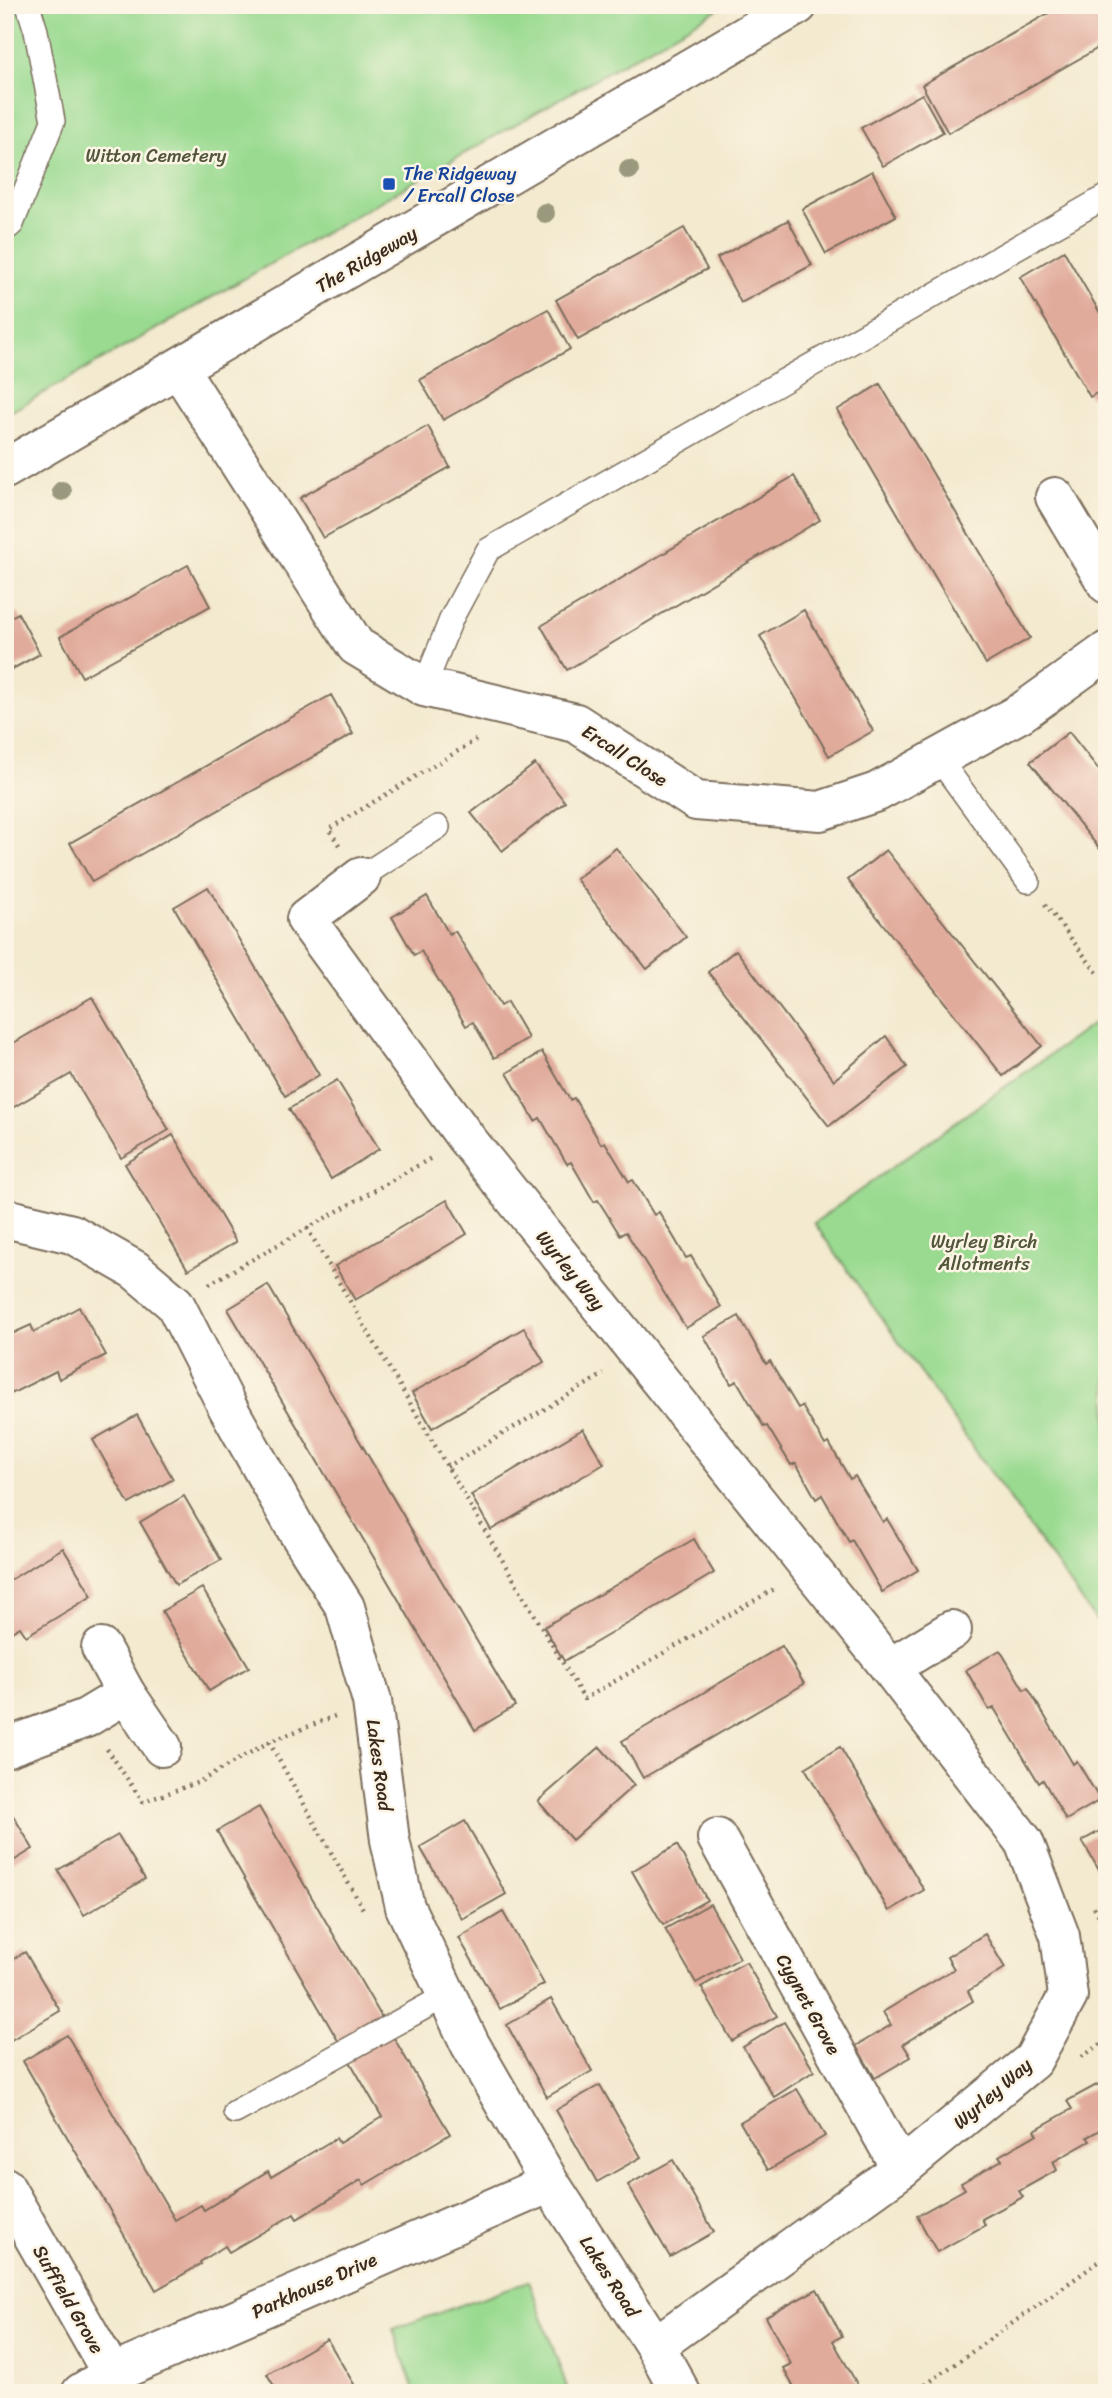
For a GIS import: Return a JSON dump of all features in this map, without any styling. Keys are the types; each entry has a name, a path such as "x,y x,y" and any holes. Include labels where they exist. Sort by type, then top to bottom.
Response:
{"street":[{"name":"The Ridgeway","path":"5,469 798,5"},
{"name":"Ercall Close","path":"179,369 356,646 424,687 576,723 696,801 820,811 877,792 1022,712 1107,652"},
{"path":"1055,497 1107,584"},
{"name":"Wyrley Way","path":"361,877 306,919 466,1138 890,1668 1024,1842 1060,1936 1068,1996 1033,2060 901,2169 655,2346"},
{"name":"Lakes Road","path":"5,1218 72,1234 135,1270 175,1304 228,1408 296,1529 345,1607 372,1701 390,1840 405,1907 470,2044 550,2183 655,2346 681,2393"},
{"path":"890,1668 952,1630"},
{"path":"101,1648 126,1694 162,1747"},
{"path":"5,1748 86,1717 126,1694"},
{"name":"Cygnet Grove","path":"717,1838 901,2169"},
{"name":"Parkhouse Drive","path":"96,2383 550,2183"},
{"name":"Suffield Grove","path":"5,2188 96,2383"}],"lane":[{"path":"5,230 12,224 53,121 28,5"},
{"path":"424,687 452,617 488,550 1107,196"},
{"path":"939,759 1028,881"},
{"path":"361,877 438,827"},
{"path":"234,2112 447,1995"}],"path":[{"path":"361,877 329,829 525,710"},
{"path":"1028,881 1098,974"},
{"path":"175,1304 466,1138"},
{"path":"307,1228 584,1699 810,1568"},
{"path":"447,1467 639,1354"},
{"path":"86,1717 143,1802 199,1783 269,1742 372,1701"},
{"path":"269,1742 370,1922 405,1907"},
{"path":"914,2393 1107,2256"}],"green space":[{"name":"Witton Cemetery","path":"5,5 725,5 5,415"},
{"name":"Wyrley Birch Allotments","path":"1107,1014 1107,1636 814,1223"},
{"path":"529,2281 567,2387 550,2393 415,2393 393,2329"}],"building":[{"path":"1063,5 1107,5 1107,43 948,133 922,85"},
{"path":"922,94 943,132 883,166 861,128"},
{"path":"872,171 896,216 826,254 802,209"},
{"path":"788,220 812,265 741,303 717,258"},
{"path":"684,228 707,269 578,340 556,300"},
{"path":"1064,251 1107,325 1107,387 1090,397 1020,277"},
{"path":"548,309 570,349 443,420 420,380"},
{"path":"880,384 1030,638 986,664 837,410"},
{"path":"428,426 450,467 323,538 300,498"},
{"path":"794,476 820,520 567,670 541,626"},
{"path":"188,565 210,606 82,677 60,637"},
{"path":"804,610 873,731 829,756 760,636"},
{"path":"18,613 40,654 5,673 5,620"},
{"path":"331,695 353,734 92,882 70,843"},
{"path":"1069,732 1107,780 1107,858 1030,762"},
{"path":"535,764 565,802 502,851 471,813"},
{"path":"616,848 686,937 647,969 576,879"},
{"path":"886,850 1042,1046 1003,1076 848,880"},
{"path":"208,887 319,1075 285,1096 174,907"},
{"path":"427,896 449,934 455,931 500,1006 507,1002 528,1038 494,1058 473,1022 466,1026 421,951 414,955 392,917"},
{"path":"736,950 834,1080 886,1036 907,1067 829,1126 708,972"},
{"path":"92,997 169,1130 121,1158 71,1074 5,1112 5,1048"},
{"path":"542,1052 570,1100 574,1098 601,1144 605,1142 629,1182 633,1180 654,1215 659,1212 686,1258 691,1256 721,1307 686,1328 626,1232 620,1235 598,1200 594,1202 571,1162 567,1164 540,1118 535,1121 507,1073"},
{"path":"337,1080 379,1149 331,1179 289,1109"},
{"path":"173,1135 236,1242 188,1270 125,1164"},
{"path":"447,1200 467,1234 355,1300 335,1266"},
{"path":"268,1285 515,1706 475,1730 228,1309"},
{"path":"79,1307 106,1355 59,1379 56,1371 7,1396 5,1337 31,1325 34,1332"},
{"path":"739,1316 766,1364 770,1361 798,1408 802,1406 825,1445 829,1443 850,1479 855,1476 883,1522 887,1519 918,1570 882,1592 822,1495 816,1499 796,1463 791,1465 767,1426 764,1427 737,1381 731,1384 704,1336"},
{"path":"524,1328 544,1362 432,1428 412,1393"},
{"path":"137,1415 173,1479 129,1504 93,1440"},
{"path":"583,1429 604,1464 491,1530 471,1495"},
{"path":"184,1496 221,1560 176,1585 140,1522"},
{"path":"694,1539 714,1573 564,1661 544,1627"},
{"path":"63,1548 92,1596 26,1636 20,1627 5,1636 5,1583"},
{"path":"202,1588 249,1667 209,1691 162,1611"},
{"path":"782,1646 804,1684 643,1778 622,1741"},
{"path":"1000,1650 1024,1690 1028,1688 1073,1764 1077,1761 1100,1800 1066,1820 1043,1780 1039,1783 994,1708 989,1710 966,1670"},
{"path":"600,1747 634,1785 572,1840 538,1801"},
{"path":"840,1747 924,1890 889,1911 805,1768"},
{"path":"5,1802 33,1849 5,1866"},
{"path":"259,1807 450,2134 364,2185 361,2180 297,2219 294,2214 229,2252 225,2246 200,2262 201,2264 156,2290 23,2061 67,2035 175,2220 201,2205 204,2210 268,2171 271,2177 336,2138 339,2143 382,2117 217,1831"},
{"path":"465,1821 506,1894 462,1919 420,1847"},
{"path":"1107,1827 1107,1884 1082,1841"},
{"path":"118,1835 145,1879 84,1915 58,1870"},
{"path":"677,1845 707,1900 663,1925 632,1871"},
{"path":"710,1904 740,1958 696,1983 665,1929"},
{"path":"503,1912 544,1984 500,2009 459,1938"},
{"path":"985,1934 1005,1968 968,1991 973,2001 903,2044 911,2057 875,2078 856,2046 891,2025 883,2012 954,1969 947,1957"},
{"path":"25,1952 60,2011 11,2040 5,2031 5,1964"},
{"path":"746,1962 777,2016 732,2041 701,1987"},
{"path":"551,1999 592,2071 547,2097 507,2025"},
{"path":"784,2022 814,2071 774,2097 743,2047"},
{"path":"1107,2071 1107,2126 1087,2137 1090,2141 1053,2162 1057,2170 1019,2191 1023,2197 982,2219 985,2225 937,2252 917,2216 965,2189 961,2183 1002,2160 999,2156 1037,2134 1035,2130 1072,2109 1067,2101 1104,2081 1101,2074"},
{"path":"600,2085 641,2157 597,2182 556,2110"},
{"path":"797,2089 825,2136 768,2170 740,2122"},
{"path":"673,2160 714,2232 670,2257 628,2185"},
{"path":"817,2289 842,2336 833,2341 857,2384 841,2393 797,2393 783,2368 791,2364 766,2317"},
{"path":"327,2339 355,2386 344,2393 278,2393 267,2374"}],"place":[{"name":"The Ridgeway / Ercall Close","path":"389,184"}]}
